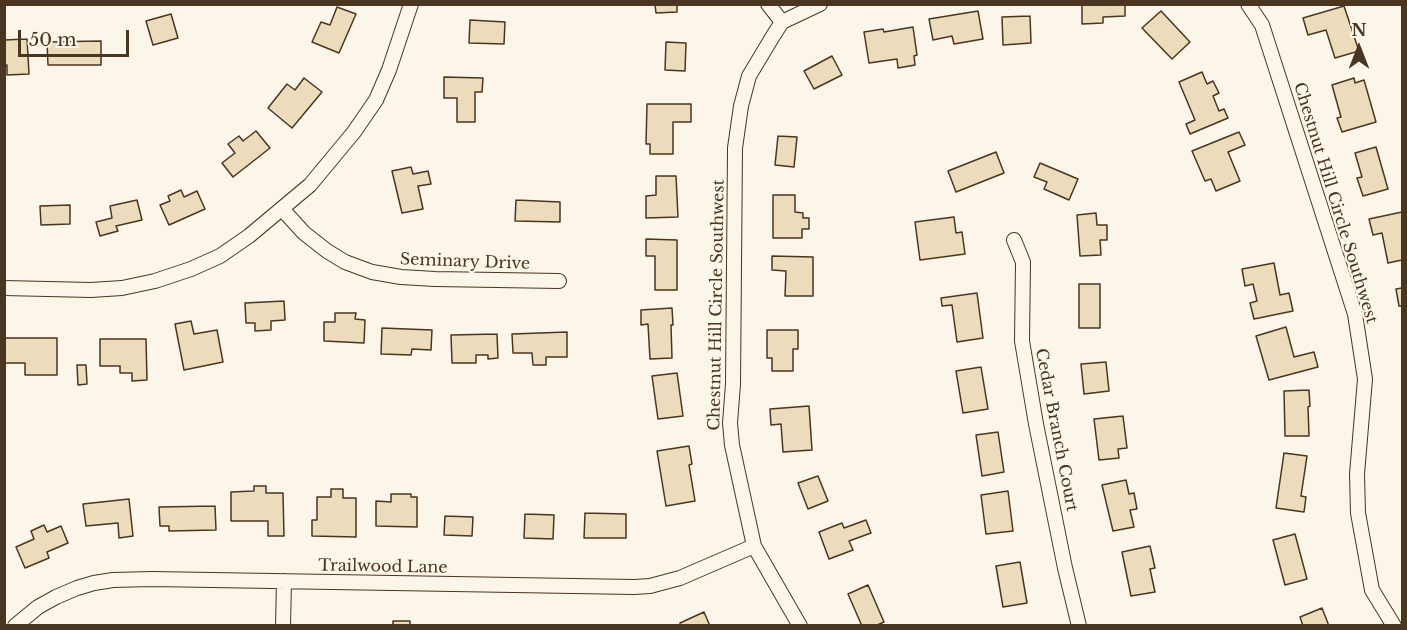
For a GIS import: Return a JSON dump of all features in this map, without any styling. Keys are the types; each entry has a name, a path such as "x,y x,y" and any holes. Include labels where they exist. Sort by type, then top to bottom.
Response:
{"street":[{"path":"4,288 91,290 122,288 155,281 220,256 249,236 310,185 354,132 376,100 389,70 411,4"},
{"path":"768,4 782,22 820,4"},
{"name":"Chestnut Hill Circle Southwest","path":"1248,4 1262,25 1354,314 1365,379 1357,474 1358,513 1371,590 1394,626"},
{"name":"Chestnut Hill Circle Southwest","path":"782,22 749,76 741,106 735,148 733,384 730,423 732,445 754,546 800,626"},
{"name":"Seminary Drive","path":"282,210 304,233 327,251 345,262 372,272 435,279 559,281"},
{"name":"Cedar Branch Court","path":"1014,240 1023,262 1022,341 1024,353 1065,568 1079,626"},
{"name":"Trailwood Lane","path":"15,626 38,607 56,597 77,588 113,580 650,586 665,584 698,572 754,546"},
{"path":"283,626 284,582"}],"building":[{"path":"655,4 677,4 677,12 656,13"},
{"path":"1082,4 1125,4 1125,16 1103,17 1103,23 1082,24"},
{"path":"1344,6 1359,51 1335,58 1326,30 1308,35 1303,18"},
{"path":"337,7 356,14 339,53 312,42 321,22 330,25"},
{"path":"978,11 983,39 954,44 952,36 933,40 929,19"},
{"path":"1161,11 1190,42 1172,59 1142,28"},
{"path":"171,14 178,38 153,45 146,21"},
{"path":"1030,16 1031,43 1003,45 1002,17"},
{"path":"470,20 505,22 504,44 469,43"},
{"path":"913,27 917,55 914,56 915,65 898,68 897,59 869,63 864,32 883,29 884,32"},
{"path":"27,39 29,74 7,75 7,65 4,65 4,40"},
{"path":"101,41 101,65 48,65 47,42"},
{"path":"666,42 686,43 685,71 665,70"},
{"path":"832,56 842,75 814,89 804,71"},
{"path":"1202,72 1207,84 1213,81 1219,93 1213,96 1219,111 1224,109 1228,118 1190,134 1186,124 1195,120 1179,82"},
{"path":"444,77 483,78 482,92 475,92 475,122 457,122 457,98 444,98"},
{"path":"304,78 322,92 292,128 268,108 287,84 295,90"},
{"path":"1354,78 1355,83 1364,80 1376,122 1342,132 1337,118 1341,117 1332,85"},
{"path":"647,104 691,104 691,122 673,122 673,154 650,154 650,144 646,144"},
{"path":"256,131 270,148 233,177 222,163 235,153 228,144 239,136 243,141"},
{"path":"1239,132 1245,145 1228,152 1240,181 1216,191 1211,179 1205,181 1192,151"},
{"path":"778,136 797,137 794,167 775,165"},
{"path":"1376,147 1388,189 1363,196 1357,178 1362,177 1355,153"},
{"path":"996,152 1004,173 956,192 948,171"},
{"path":"1040,163 1078,179 1069,200 1044,189 1047,182 1034,177"},
{"path":"411,167 413,174 428,171 431,184 418,186 423,209 402,213 392,171"},
{"path":"656,176 676,176 678,217 646,218 646,196 656,195"},
{"path":"181,190 184,197 197,191 205,209 169,225 160,205 170,201 168,196"},
{"path":"773,195 795,195 795,212 803,213 803,218 809,218 809,229 802,229 802,238 773,238"},
{"path":"137,200 142,220 116,226 118,231 100,236 96,222 112,218 110,206"},
{"path":"516,200 560,202 560,222 515,221"},
{"path":"70,205 70,224 41,225 40,206"},
{"path":"1402,212 1402,260 1388,263 1382,233 1373,235 1369,219"},
{"path":"1096,213 1097,225 1107,225 1107,240 1100,240 1101,255 1080,256 1077,215"},
{"path":"954,217 956,233 962,232 965,254 920,260 915,222"},
{"path":"646,239 677,240 677,290 655,290 655,256 646,256"},
{"path":"772,256 813,257 813,296 785,296 786,271 772,270"},
{"path":"1274,263 1280,295 1289,293 1293,311 1254,319 1250,303 1257,301 1253,284 1245,286 1242,269"},
{"path":"1079,284 1100,284 1100,328 1079,328"},
{"path":"1402,288 1402,306 1399,306 1396,289"},
{"path":"977,293 983,338 957,342 952,305 942,306 941,298"},
{"path":"284,301 285,320 271,321 271,330 255,331 255,323 246,323 245,303"},
{"path":"672,308 672,358 650,359 648,324 641,325 641,310"},
{"path":"335,313 356,313 355,319 365,320 364,343 324,341 324,322 335,322"},
{"path":"191,321 194,334 217,330 223,362 184,370 175,324"},
{"path":"1286,327 1294,357 1314,352 1318,367 1269,380 1256,336"},
{"path":"382,328 432,330 431,350 412,349 411,355 381,354"},
{"path":"767,330 798,330 798,349 793,349 793,371 772,371 772,358 767,358"},
{"path":"567,332 567,357 546,357 546,365 533,365 532,353 513,353 512,334"},
{"path":"497,334 498,358 488,359 488,355 476,355 476,363 452,363 451,335"},
{"path":"4,338 57,338 57,375 25,375 25,363 4,363"},
{"path":"100,339 146,339 147,380 132,381 132,373 120,373 120,366 100,366"},
{"path":"1106,362 1109,391 1084,394 1081,364"},
{"path":"77,365 86,365 87,384 78,385"},
{"path":"981,367 988,409 963,413 956,371"},
{"path":"677,373 683,416 658,419 652,376"},
{"path":"1309,390 1309,436 1285,436 1284,391"},
{"path":"809,406 812,450 783,452 781,424 771,425 770,409"},
{"path":"1123,416 1127,448 1118,449 1119,458 1099,460 1094,419"},
{"path":"998,432 1004,472 982,476 976,435"},
{"path":"689,446 692,464 689,465 695,501 666,506 657,451"},
{"path":"1284,453 1307,456 1301,496 1306,497 1304,512 1276,508"},
{"path":"818,476 828,501 808,509 798,483"},
{"path":"1126,480 1129,494 1134,493 1137,509 1130,510 1134,527 1113,531 1102,485"},
{"path":"254,486 266,486 266,493 283,493 284,536 268,536 268,521 231,521 231,492 254,491"},
{"path":"331,489 343,489 343,498 356,498 356,537 312,536 312,520 317,520 317,497 331,497"},
{"path":"1008,491 1013,531 986,534 981,495"},
{"path":"391,494 411,494 411,497 417,497 417,527 376,526 376,501 391,502"},
{"path":"129,499 133,536 119,538 118,523 86,526 83,504"},
{"path":"215,506 216,530 169,531 169,526 160,526 159,507"},
{"path":"585,513 626,514 626,538 584,538"},
{"path":"525,514 554,515 553,539 524,538"},
{"path":"445,516 473,517 472,536 444,535"},
{"path":"866,520 871,533 849,541 853,550 829,559 819,532 842,523 844,528"},
{"path":"44,525 47,532 61,526 68,543 47,552 49,558 25,568 16,547 34,539 31,531"},
{"path":"1295,534 1307,579 1285,585 1273,540"},
{"path":"1150,546 1155,568 1150,569 1155,592 1131,596 1122,552"},
{"path":"1020,562 1027,603 1003,607 996,566"},
{"path":"868,585 884,622 875,626 862,626 848,594"},
{"path":"1322,608 1329,626 1303,626 1300,617"},
{"path":"704,612 710,626 681,626 680,623"},
{"path":"393,621 410,621 410,626 393,626"}]}
